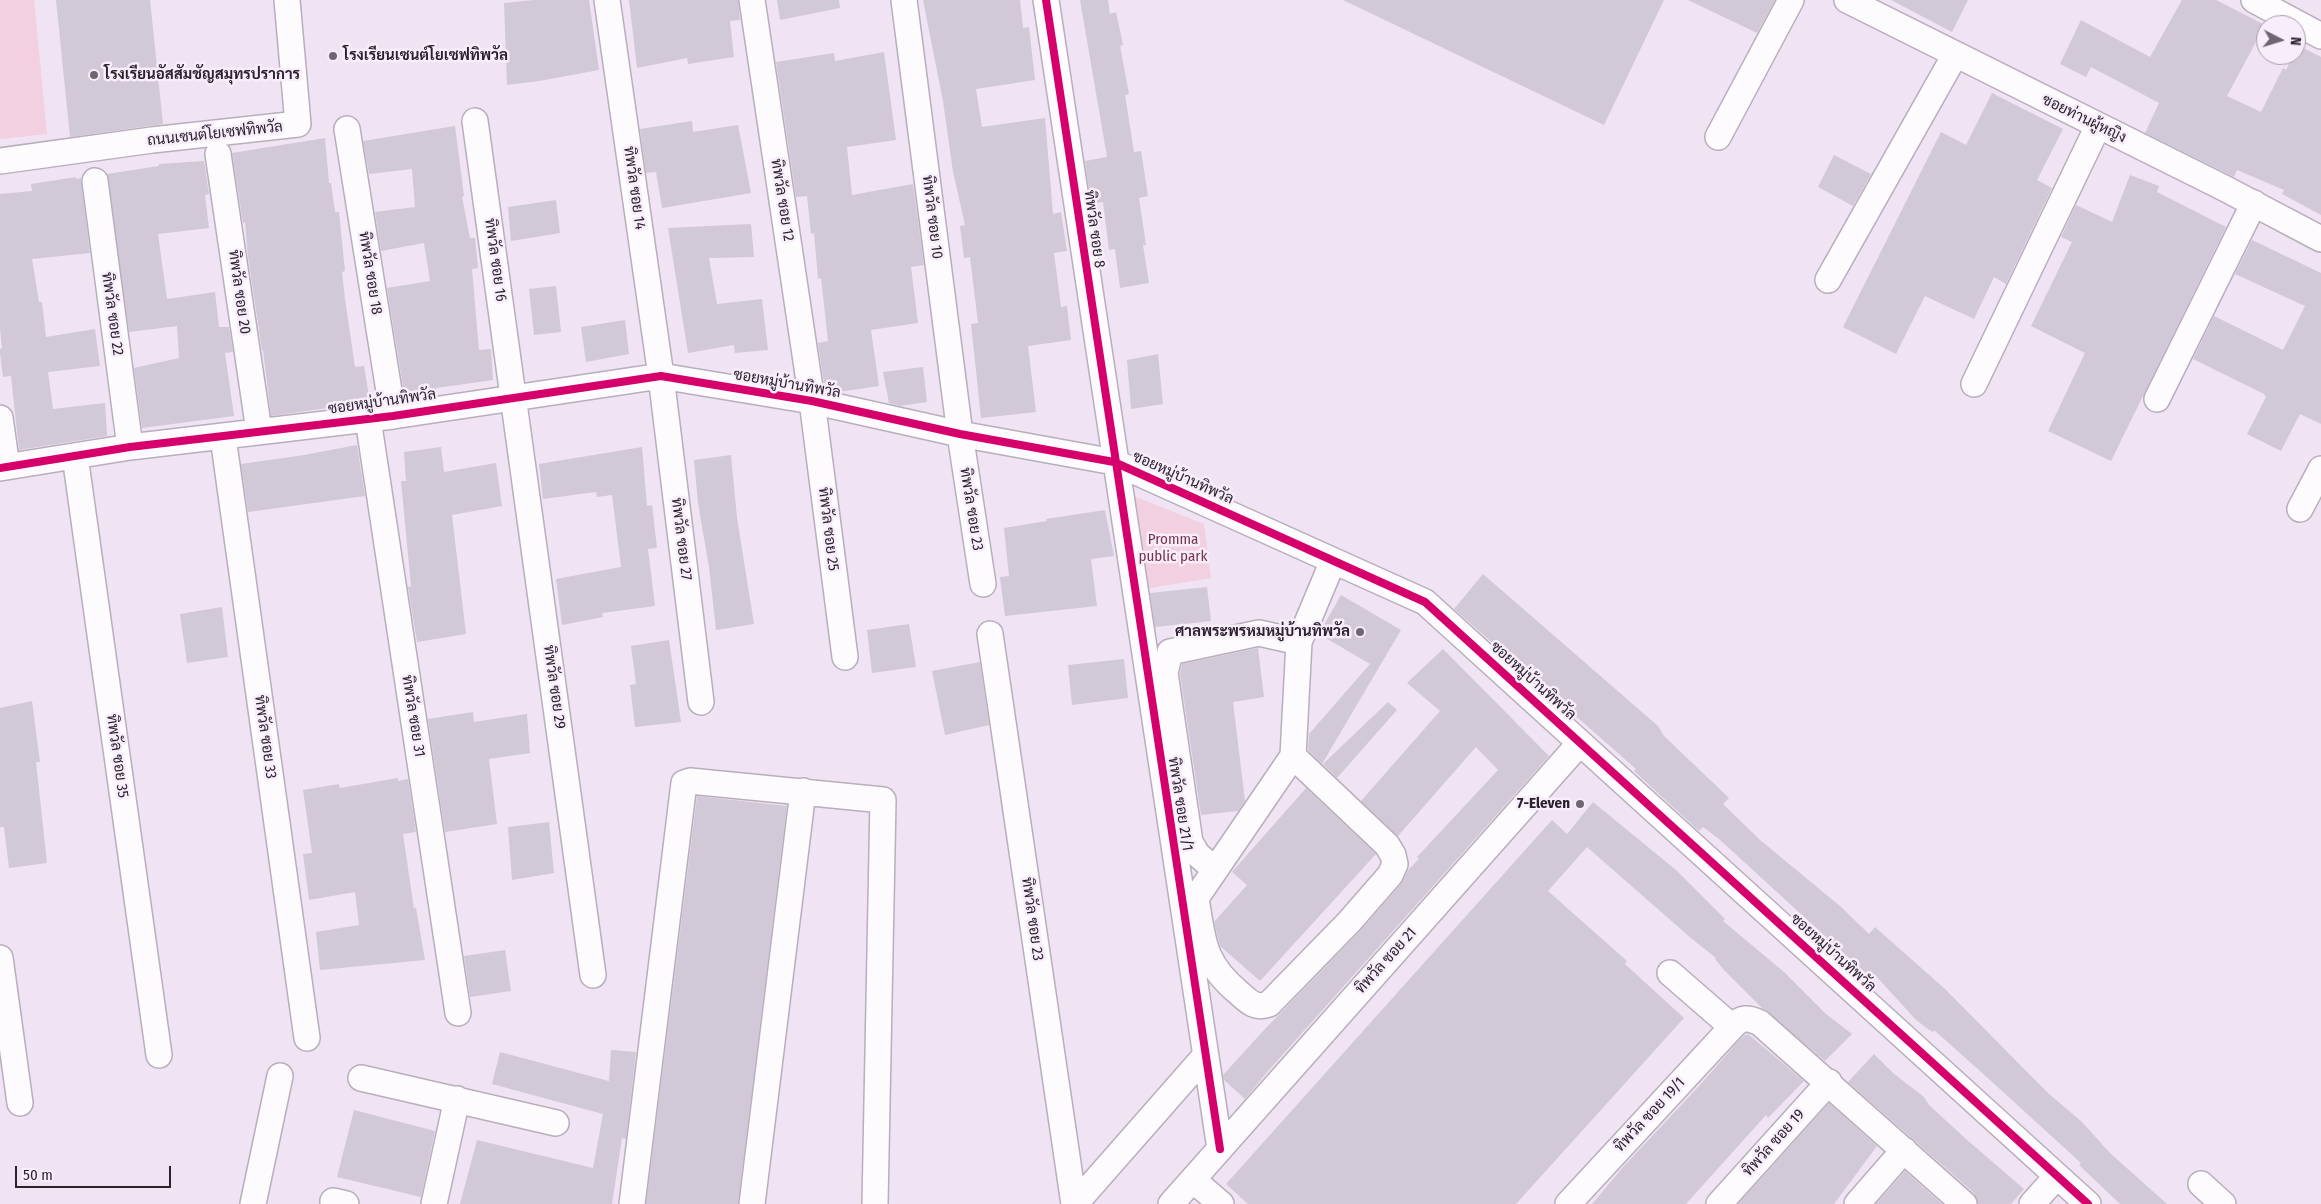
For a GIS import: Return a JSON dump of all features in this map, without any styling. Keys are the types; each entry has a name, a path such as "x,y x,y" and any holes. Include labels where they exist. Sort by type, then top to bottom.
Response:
{"street":[{"name":"ถนนเซนต์โยเซฟทิพวัล","path":"0,161 298,124 287,0"},
{"name":"ทิพวัล ซอย 14","path":"607,0 661,376"},
{"name":"ทิพวัล ซอย 12","path":"752,0 812,401"},
{"name":"ทิพวัล ซอย 10","path":"904,0 960,434"},
{"name":"ทิพวัล ซอย 8","path":"1046,0 1114,462"},
{"path":"1718,137 1791,0"},
{"name":"ซอยท่านผู้หญิง","path":"1847,0 2254,203 2321,239"},
{"path":"2254,0 2321,36"},
{"path":"1828,280 1955,55"},
{"name":"ทิพวัล ซอย 16","path":"475,121 514,399"},
{"path":"1974,384 2098,126"},
{"name":"ทิพวัล ซอย 18","path":"347,129 393,416"},
{"name":"ทิพวัล ซอย 20","path":"218,154 259,431"},
{"name":"ทิพวัล ซอย 22","path":"94,180 130,447"},
{"path":"2157,399 2254,203"},
{"name":"ซอยหมู่บ้านทิพวัล","path":"4,468 130,447 393,416 661,376 812,401 960,434 1114,462 1425,602 2088,1204"},
{"name":"ทิพวัล ซอย 27","path":"661,376 701,702"},
{"name":"ทิพวัล ซอย 29","path":"514,399 593,975"},
{"name":"ทิพวัล ซอย 25","path":"812,401 845,657"},
{"path":"0,418 4,468"},
{"name":"ทิพวัล ซอย 31","path":"368,419 458,1013"},
{"name":"ทิพวัล ซอย 23","path":"960,434 983,584"},
{"name":"ทิพวัล ซอย 33","path":"223,437 307,1038"},
{"name":"ทิพวัล ซอย 35","path":"75,456 159,1055"},
{"name":"ทิพวัล ซอย 21/1","path":"1114,462 1220,1149"},
{"path":"2300,509 2321,469"},
{"path":"1293,756 1386,845 1393,855 1395,864 1390,875 1349,922 1269,1004 1262,1006 1253,1005 1221,978 1204,945 1196,898 1293,756 1299,642 1333,561"},
{"path":"1214,869 1196,854 1190,842 1165,673 1170,652 1258,633 1299,642"},
{"name":"ทิพวัล ซอย 23","path":"990,634 1075,1204"},
{"name":"ทิพวัล ซอย 21","path":"1171,1204 1580,743"},
{"path":"632,1204 684,783 690,780 884,800 875,1204"},
{"path":"752,1204 803,791"},
{"path":"0,958 20,1103"},
{"path":"1670,973 1732,1027 1743,1018 1752,1018 1760,1023 1829,1082 1964,1204"},
{"name":"ทิพวัล ซอย 19/1","path":"1568,1204 1732,1027"},
{"path":"1075,1204 1205,1056"},
{"path":"254,1204 280,1076"},
{"path":"361,1078 556,1123"},
{"name":"ทิพวัล ซอย 19","path":"1719,1204 1829,1082"},
{"path":"434,1204 457,1099"},
{"path":"1857,1204 1904,1150"},
{"path":"2032,1204 2057,1176"},
{"path":"1193,1180 1221,1204"},
{"path":"2201,1184 2223,1204"}],"green space":[{"path":"0,0 34,0 47,134 0,139"},
{"name":"Promma public park","path":"1131,495 1204,524 1211,578 1144,589"}],"building":[{"path":"56,0 150,0 163,124 70,137"},
{"path":"534,0 589,0 599,70 507,85 504,3"},
{"path":"629,0 738,0 740,20 730,21 734,57 688,64 687,58 637,68"},
{"path":"777,0 839,0 840,8 780,20"},
{"path":"923,0 1020,0 1023,28 1029,27 1035,80 976,89 982,127 1045,118 1053,214 1061,212 1067,251 1054,253 1061,307 1067,306 1071,340 1028,346 1036,412 981,418 971,324 978,323 970,257 964,258 960,226 965,225 953,172 943,101"},
{"path":"1080,0 1108,0 1110,14 1116,12 1123,45 1120,46 1129,94 1125,95 1134,152 1141,151 1148,196 1139,198 1146,245 1143,245 1149,283 1120,288 1115,249 1109,250 1103,202 1091,204 1085,161 1107,157"},
{"path":"1343,0 1664,0 1604,125"},
{"path":"1688,0 1775,0 1757,33"},
{"path":"1891,0 1968,0 1952,32"},
{"path":"2182,0 2216,0 2256,20 2256,42 2227,96 2261,112 2283,68 2286,70 2288,65 2306,65 2306,50 2321,57 2321,215 2282,194 2284,190 2237,170 2234,177 2145,133 2159,103 2091,67 2086,77 2060,64 2081,20 2150,57"},
{"path":"884,52 896,140 847,147 852,195 913,184 924,265 911,267 918,323 871,330 879,386 839,392 825,389 818,343 828,341 821,278 818,279 814,233 811,234 807,196 796,197 776,62 834,53 835,61"},
{"path":"1992,93 2063,129 2037,180 2052,188 2006,284 1994,277 1974,319 1925,296 1896,354 1843,327 1941,132 1966,145"},
{"path":"692,121 693,132 738,125 751,193 662,208 656,172 646,173 640,129"},
{"path":"455,126 464,196 462,197 470,238 475,238 478,268 472,269 479,350 491,349 493,380 436,388 436,393 405,399 387,288 430,281 424,243 381,251 375,212 415,207 412,169 369,174 363,141"},
{"path":"325,138 329,183 331,183 335,212 339,212 345,271 342,272 355,367 364,366 370,402 271,416 263,350 248,257 245,222 243,223 232,153"},
{"path":"1834,155 1871,174 1853,206 1818,187"},
{"path":"204,161 209,194 205,195 209,228 158,234 167,299 215,292 219,327 229,327 233,352 225,353 234,416 142,428 134,368 179,358 177,326 129,332 107,174 159,166 159,164"},
{"path":"2130,175 2159,186 2157,192 2226,227 2111,461 2048,431 2085,353 2031,326 2072,242 2061,237 2076,205 2112,222"},
{"path":"76,177 76,179 81,178 90,253 32,259 39,302 42,302 46,337 95,329 100,366 48,372 53,409 105,403 107,436 19,450 11,376 3,377 0,353 2,348 0,328 0,194 32,191 31,184"},
{"path":"556,200 560,233 511,241 508,207"},
{"path":"751,224 754,257 709,258 717,304 762,299 768,350 735,353 734,345 688,353 668,228"},
{"path":"2252,240 2321,273 2321,424 2300,414 2281,451 2247,434 2266,397 2264,394 2193,359 2214,316 2283,350 2305,306 2235,274"},
{"path":"556,286 561,332 534,335 529,289"},
{"path":"625,320 629,354 586,362 581,327"},
{"path":"1158,354 1163,404 1131,409 1127,360"},
{"path":"923,367 927,402 900,406 889,403 883,372"},
{"path":"357,445 365,496 248,512 241,464"},
{"path":"441,447 444,472 496,463 502,506 452,515 466,634 417,642 408,587 411,586 401,481 406,481 404,452"},
{"path":"642,447 647,506 652,505 657,548 648,549 655,606 602,613 603,617 562,625 556,579 621,567 612,495 597,497 596,492 543,499 539,464"},
{"path":"731,455 737,518 754,624 716,630 709,567 698,503 694,460"},
{"path":"1105,510 1114,556 1091,559 1097,606 1005,616 1000,577 1009,576 1004,528"},
{"path":"1483,574 1658,726 1664,736 1729,798 1723,804 1760,840 1840,906 1869,934 1875,927 1945,989 2048,1093 2082,1122 2110,1153 2167,1204 2120,1204 2079,1165 2081,1163 1990,1080 1934,1030 1933,1032 1916,1020 1876,976 1873,980 1719,839 1703,827 1699,831 1634,771 1636,769 1454,609"},
{"path":"1207,587 1211,621 1155,627 1150,593"},
{"name":"ศาลพระพรหมหมู่บ้านทิพวัล","path":"1341,595 1401,630 1322,764 1308,750 1309,734 1370,664 1319,634"},
{"path":"222,607 228,657 187,663 180,614"},
{"path":"909,624 916,667 872,673 867,630"},
{"path":"669,640 681,722 635,727 630,685 636,684 631,646"},
{"path":"1258,648 1264,697 1233,702 1245,801 1238,811 1201,815 1180,674 1182,664"},
{"path":"1443,649 1549,756 1245,1099 1224,1080 1223,1075 1360,931 1401,884 1408,870 1419,859 1417,857 1498,770 1476,747 1398,836 1361,801 1440,711 1407,683"},
{"path":"1124,659 1128,698 1072,705 1068,665"},
{"path":"980,662 989,725 945,735 932,671"},
{"path":"32,701 40,762 36,762 47,863 9,868 4,827 0,827 0,708"},
{"path":"1388,702 1397,710 1337,778 1323,764"},
{"path":"473,712 474,722 527,714 530,753 489,759 497,824 445,832 428,719"},
{"path":"398,778 398,781 408,779 416,832 403,834 414,909 416,908 425,960 320,970 316,932 359,925 355,892 309,900 303,854 312,853 303,790 339,784 340,788"},
{"path":"1306,788 1376,854 1260,981 1220,946 1214,922 1247,885 1232,872"},
{"path":"697,796 787,806 738,1204 646,1204"},
{"path":"1593,802 1676,870 1725,919 1723,921 1784,972 1826,1014 1852,1034 1825,1061 1762,1008 1724,970 1716,958 1587,847 1548,891 1627,961 1625,964 1684,1018 1516,1204 1248,1204 1226,1184 1552,820 1567,834"},
{"path":"549,822 554,873 512,880 508,827"},
{"path":"505,950 511,991 470,997 464,956"},
{"path":"1748,1034 1804,1081 1768,1118 1766,1115 1686,1204 1592,1204 1624,1166 1742,1037"},
{"path":"611,1050 636,1052 626,1139 622,1138 612,1204 460,1204 477,1140 593,1168 603,1114 492,1084 500,1052 609,1081"},
{"path":"1874,1054 1893,1073 1924,1097 1929,1105 1966,1139 2024,1189 2011,1204 1978,1204 1974,1193 1848,1082"},
{"path":"1829,1103 1877,1146 1834,1204 1738,1204"},
{"path":"354,1110 435,1131 421,1197 337,1177"},
{"path":"1905,1171 1942,1204 1876,1204"}],"cycle path":[{"path":"1046,0 1220,1149"},
{"path":"0,468 130,447 393,416 661,376 812,401 960,434 1114,462 1425,602 2088,1204"}],"place":[{"name":"โรงเรียนเซนต์โยเซฟทิพวัล","path":"333,56"},
{"name":"โรงเรียนอัสสัมชัญสมุทรปราการ","path":"94,75"},
{"name":"ศาลพระพรหมหมู่บ้านทิพวัล","path":"1360,632"},
{"name":"7-Eleven","path":"1580,804"}]}
